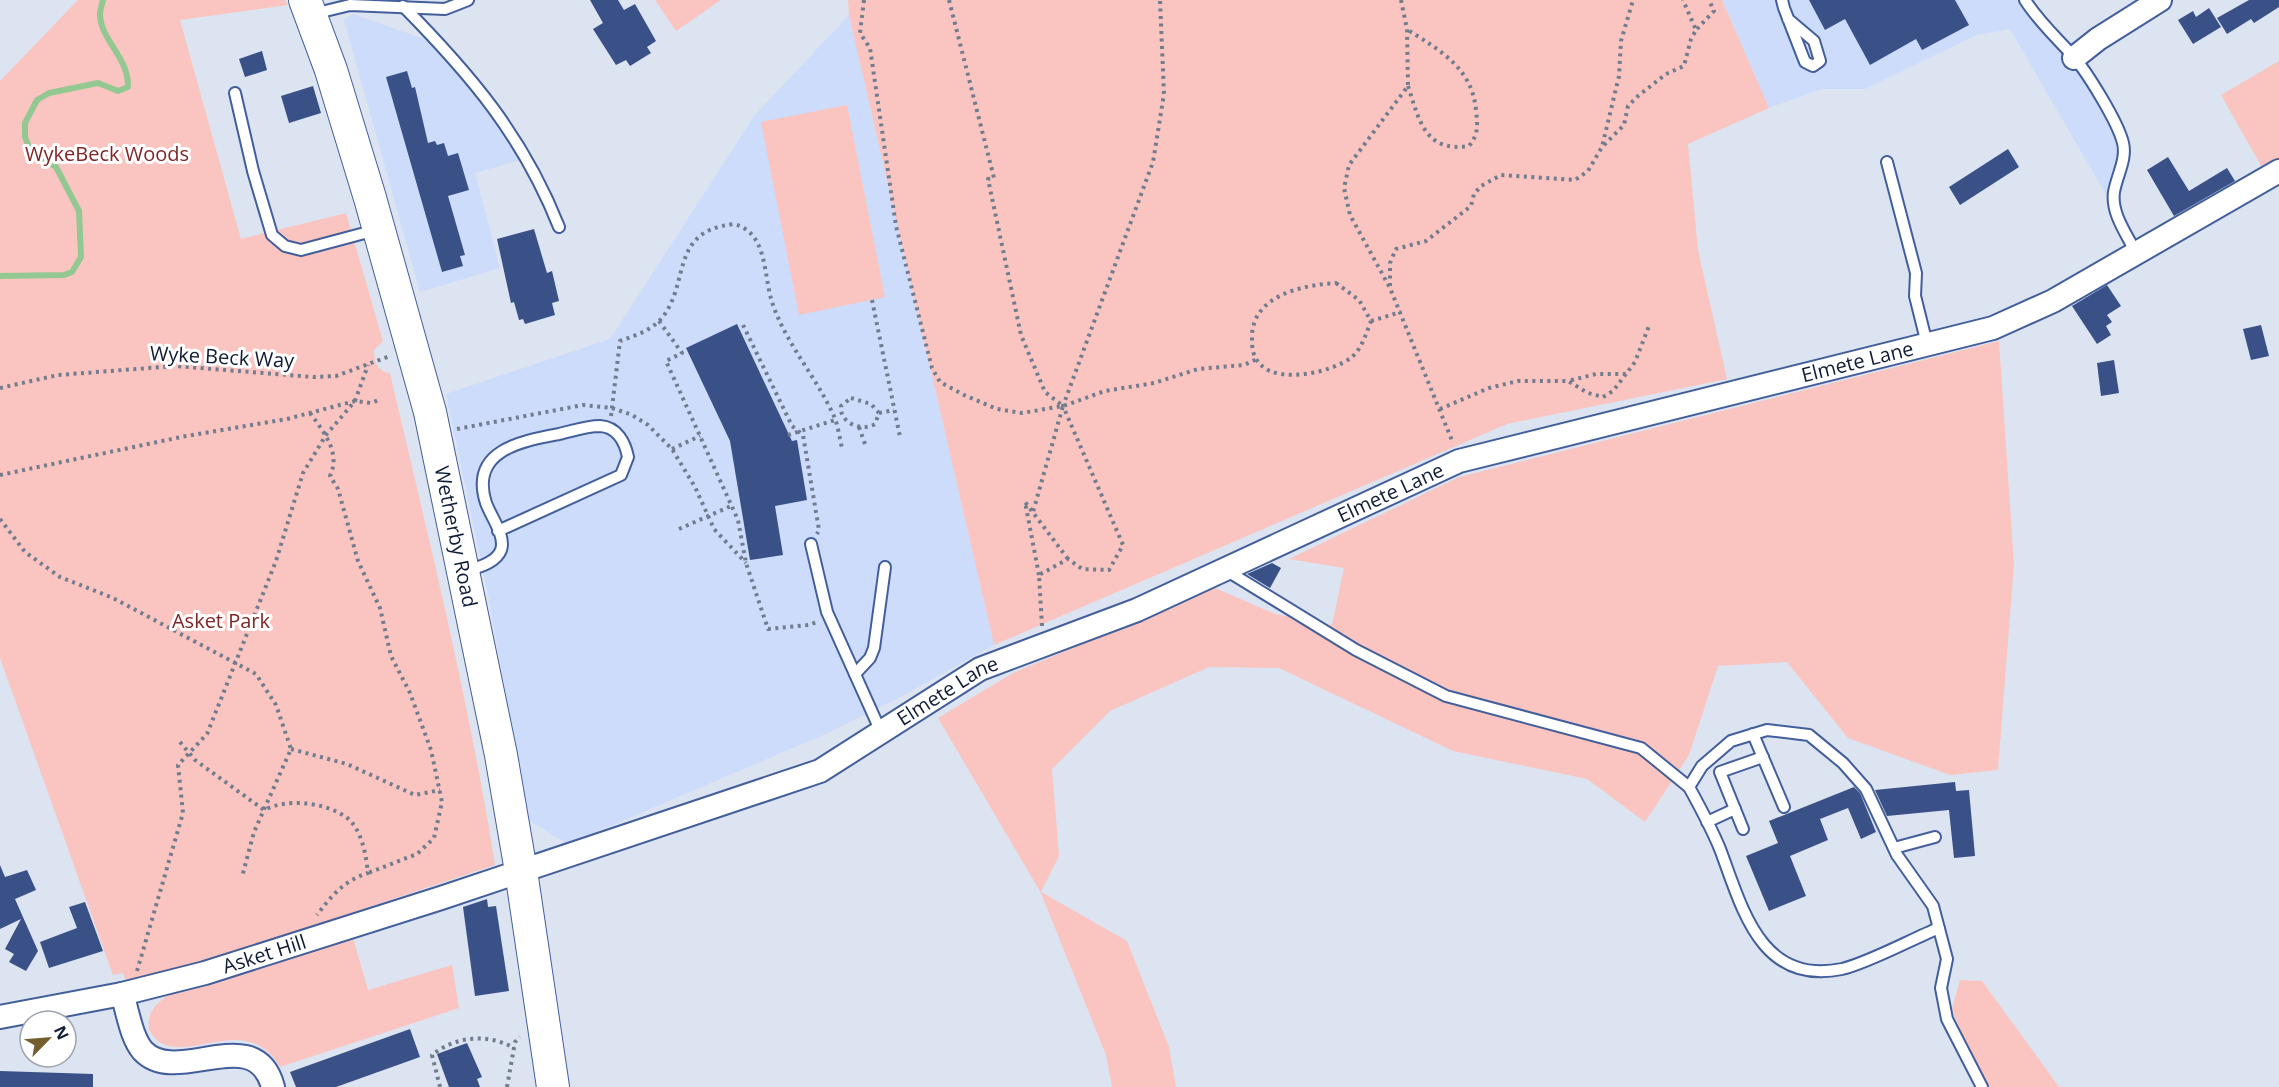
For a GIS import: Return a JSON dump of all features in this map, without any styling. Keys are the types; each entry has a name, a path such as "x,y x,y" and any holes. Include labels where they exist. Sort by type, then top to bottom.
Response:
{"street":[{"path":"2074,58 2098,39 2160,0"},
{"name":"Wetherby Road","path":"307,8 331,70 430,412 501,754 553,1087"},
{"name":"Elmete Lane","path":"521,871 820,771 980,669 1137,610 1459,461 1993,328 2053,301 2135,251 2279,171"},
{"name":"Asket Hill","path":"0,1017 122,994 217,969 521,871"},
{"path":"122,994 136,1040 144,1052 154,1060 168,1064 235,1055 246,1057 265,1070 273,1087"}],"lane":[{"path":"307,8 350,5 445,9 468,0"},
{"path":"1782,0 1788,19"},
{"path":"2025,0 2040,22 2074,58 2111,114 2123,141 2125,155 2114,194 2115,210 2135,251"},
{"path":"403,6 485,94 538,177 559,227"},
{"path":"235,93 253,171 272,235 285,246 301,250 379,230"},
{"path":"1887,162 1916,273 1915,296 1927,344"},
{"path":"464,573 498,555 502,544 486,502 483,487 486,472 493,458 504,448 518,442 594,427 609,428 621,438 627,451 627,464 621,475 498,531"},
{"path":"811,544 829,616 881,732"},
{"path":"855,674 870,658 874,648 885,567"},
{"path":"1224,569 1356,650 1446,696 1641,748 1689,787 1707,822 1756,937 1773,955 1794,967 1819,972 1844,969 1939,928"},
{"path":"1689,787 1702,766 1731,741 1767,730 1809,735 1834,756 1866,789 1894,848 1933,906 1947,959 1941,988 1947,1019 1982,1087"},
{"path":"1753,734 1784,807"},
{"path":"1743,829 1720,772 1763,757"},
{"path":"1707,822 1736,809"},
{"path":"1894,848 1935,837"}],"path":[{"path":"864,0 860,33 870,48 897,226 932,368 940,382 997,409 1022,413 1063,406 1105,391 1154,383 1197,369 1244,364 1257,359"},
{"path":"949,0 994,177 988,179 1022,335 1045,392 1063,406 1123,545 1109,570 1083,569 1068,559 1025,502 1039,575 1043,645"},
{"path":"1033,512 1063,406 1152,162 1164,94 1160,0"},
{"path":"1401,0 1407,29 1408,86 1429,137 1442,146 1454,148 1469,146 1477,136 1475,92 1456,65 1407,29"},
{"path":"1602,147 1616,94 1621,41 1633,0"},
{"path":"1683,0 1696,30"},
{"path":"1390,288 1390,263 1396,249 1426,241 1436,234 1454,216 1462,214 1471,206 1473,194 1482,186 1501,175 1575,180 1588,171 1602,147 1624,125 1628,106 1666,74 1684,66 1691,39 1704,18 1714,11 1709,0"},
{"path":"1408,86 1348,165 1344,188 1350,215 1401,312 1459,461"},
{"path":"609,428 620,341 646,331 659,321 667,310 689,247 696,239 724,225 743,226 758,240 772,302 780,322 834,414 842,448"},
{"path":"1336,283 1359,300 1371,321 1363,343 1351,357 1331,367 1307,374 1280,375 1263,367 1252,353 1252,331 1259,310 1280,295 1316,284 1336,283"},
{"path":"872,300 900,437"},
{"path":"1371,321 1401,312"},
{"path":"659,321 682,353 666,361 738,520 746,563 768,629 809,625 829,616"},
{"path":"743,325 792,426 803,435 819,530 811,544"},
{"path":"1568,381 1588,393 1603,397 1613,391 1635,362 1649,326"},
{"name":"Wyke Beck Way","path":"0,388 58,375 175,366 313,377 336,376 395,354"},
{"path":"122,994 139,968 148,924 183,813 178,765 207,734 276,561 303,472 326,435 355,401 368,365"},
{"path":"1440,409 1498,386 1518,381 1568,381 1596,374 1626,374"},
{"path":"840,412 843,402 855,398 874,406 879,413"},
{"path":"0,475 310,413 355,401 370,403 381,399"},
{"path":"879,413 894,410"},
{"path":"840,412 846,421 868,428 875,424 879,413"},
{"path":"834,414 840,412"},
{"path":"310,413 326,435 336,465 330,476 338,489 358,561 380,608 391,656 410,693 431,750 442,802 434,838 417,854 351,878 327,900 317,915"},
{"path":"788,435 836,420"},
{"path":"859,426 865,444"},
{"path":"672,449 700,436"},
{"path":"679,529 731,506"},
{"path":"0,519 25,552 60,577 113,598 256,674 276,705 291,749 254,832 242,877"},
{"path":"1039,575 1068,559"},
{"path":"180,742 189,753 227,786 264,810"},
{"path":"291,749 347,764 415,795 440,790"},
{"path":"264,810 277,803 316,805 347,818 365,847 368,873"},
{"path":"507,1087 515,1042 543,1017"},
{"path":"440,1087 432,1055 439,1050 463,1040 475,1038 493,1040 514,1048"}],"shaded area":[{"path":"1722,0 2025,0 2074,58 2123,141 2115,210 2010,29 1976,35 1865,89 1821,89 1769,108"},
{"path":"353,14 430,41 467,83 524,159 475,173 500,268 420,292 344,20"},
{"path":"849,15 994,645 897,699 823,735 568,844 528,820 488,594 446,394 610,339 755,115"}],"green space":[{"name":"Asket Park","path":"78,0 285,0 288,5 180,20 241,239 346,213 383,341 374,350 375,358 379,368 390,373 433,557 473,741 495,865 177,971 127,985 123,973 113,975 0,658 0,81"},
{"path":"655,0 721,0 676,31"},
{"path":"848,0 1722,0 1769,108 1688,144 1698,250 1727,379 1507,424 994,645 849,15"},
{"path":"2279,61 2279,171 2268,178 2221,95"},
{"path":"847,105 885,297 799,315 761,122"},
{"path":"1999,341 2014,564 1998,770 1950,775 1848,738 1787,662 1718,666 1689,755 1645,822 1587,779 1453,751 1279,668 1209,667 1110,711 1052,769 1059,856 1041,892 1127,941 1169,1047 1176,1087 1112,1087 1106,1055 1041,893 938,718 1013,673 1215,588 1275,614 1332,625 1344,568 1289,559 1459,477"},
{"path":"353,938 368,990 452,965 459,1008 280,1067 265,1049 248,1041 229,1040 176,1047 161,1043 149,1030 149,1018 153,1009 169,995"},
{"path":"1960,980 1982,981 2059,1087 1988,1087 1969,1054 1952,1009"}],"building":[{"path":"590,0 618,0 624,10 635,4 656,41 647,47 651,53 630,66 626,60 616,65 593,29 603,23"},
{"path":"1809,0 1955,0 1969,25 1922,50 1916,39 1870,65 1845,19 1825,30"},
{"path":"2249,0 2279,0 2279,7 2254,23 2251,19 2227,34 2217,18"},
{"path":"2209,8 2221,27 2193,44 2178,20 2193,11 2196,17"},
{"path":"262,51 267,70 245,77 239,59"},
{"path":"407,71 412,88 415,87 428,143 435,141 437,145 444,143 448,156 458,153 469,190 448,196 465,255 460,256 463,266 442,272 386,77"},
{"path":"313,86 321,113 289,123 281,96"},
{"path":"2008,149 2019,167 1960,205 1949,187"},
{"path":"2168,157 2189,191 2227,168 2235,181 2174,216 2147,170"},
{"path":"534,229 547,273 552,271 559,301 552,303 555,315 525,324 523,319 519,320 514,302 511,303 497,239"},
{"path":"2107,285 2121,306 2107,315 2112,322 2106,326 2111,335 2097,344 2072,306"},
{"path":"737,324 792,441 797,440 807,500 775,506 783,555 750,560 730,441 686,348"},
{"path":"2261,325 2269,356 2251,360 2243,329"},
{"path":"2114,360 2119,393 2101,396 2097,363"},
{"path":"1272,563 1281,568 1270,588 1247,574"},
{"path":"1955,782 1956,791 1969,790 1975,856 1954,858 1949,810 1887,816 1875,790"},
{"path":"1854,787 1860,793 1876,832 1861,839 1848,808 1820,819 1828,840 1790,856 1806,896 1769,911 1746,856 1778,843 1769,821"},
{"path":"0,865 5,877 27,870 36,890 15,899 38,951 26,971 9,962 14,954 5,949 21,919 0,929"},
{"path":"487,899 488,907 496,906 509,991 475,996 463,907"},
{"path":"85,902 103,951 49,968 40,942 77,928 69,907"},
{"path":"410,1029 420,1057 336,1087 296,1087 290,1072"},
{"path":"467,1043 482,1077 477,1079 480,1087 449,1087 437,1054"},
{"path":"0,1071 93,1074 93,1087 0,1087"}],"waterway":[{"path":"0,276 64,275 72,272 81,257 79,211 56,167 31,152 25,137 25,123 37,100 49,93 98,83 118,91 128,87 124,67 101,23 100,12 103,0"}],"park label":[{"name":"WykeBeck Woods","path":"107,154"}]}
